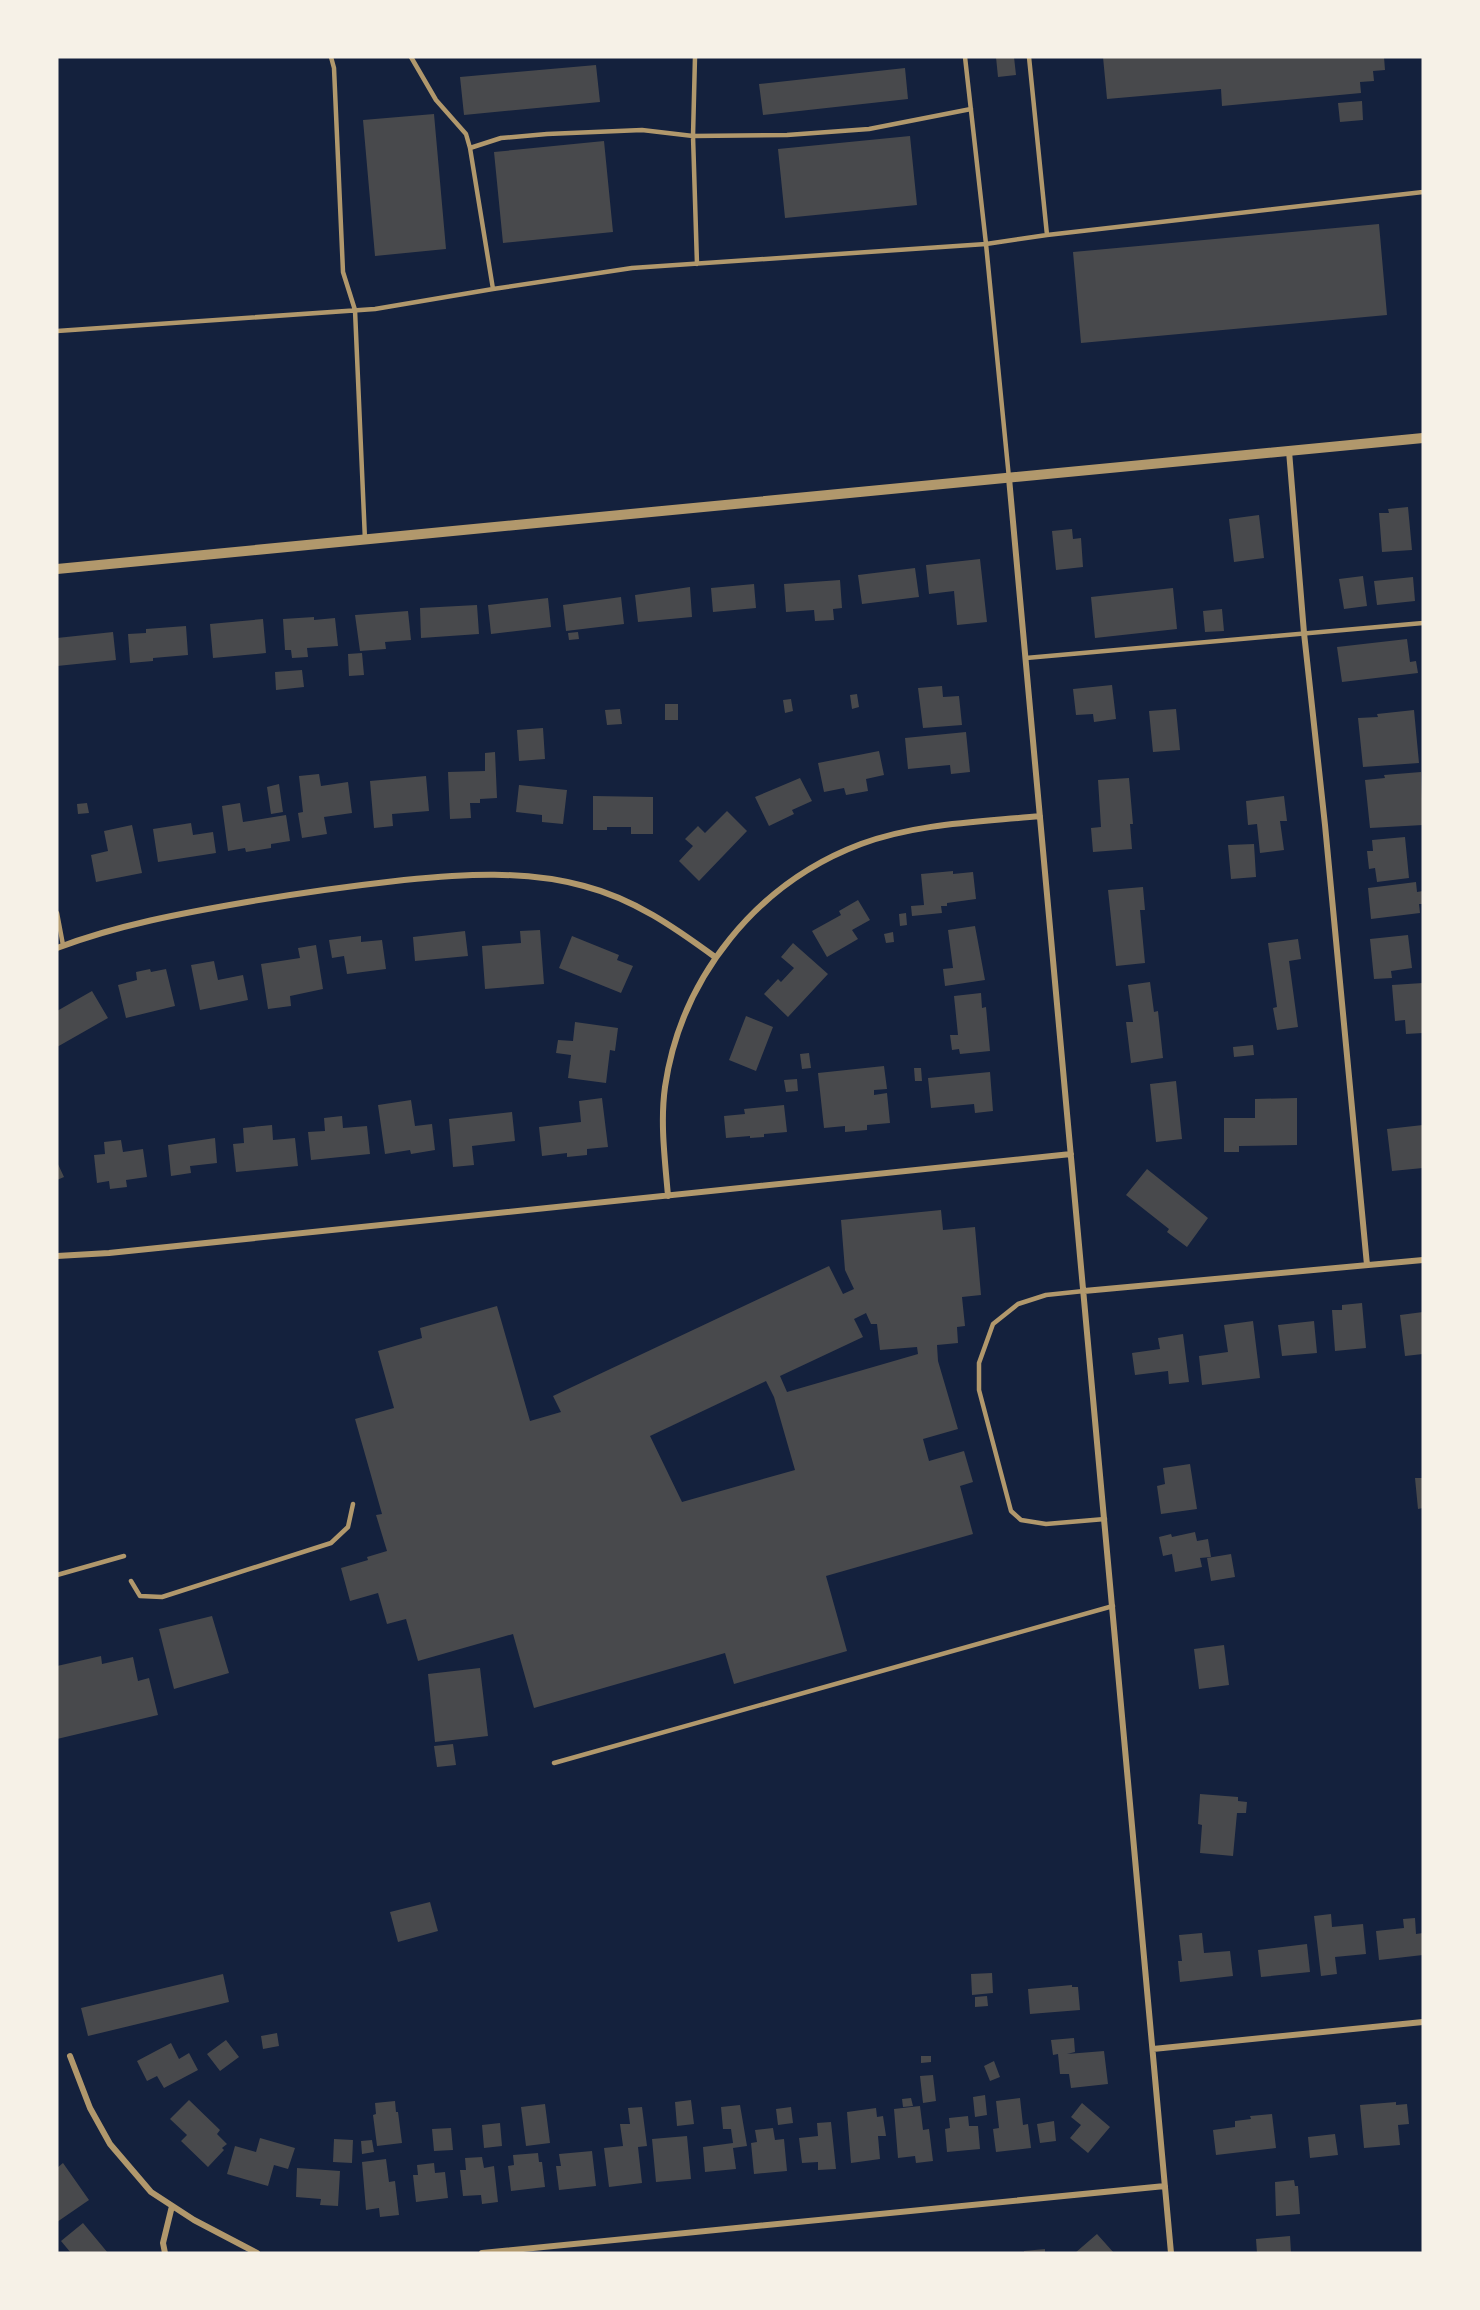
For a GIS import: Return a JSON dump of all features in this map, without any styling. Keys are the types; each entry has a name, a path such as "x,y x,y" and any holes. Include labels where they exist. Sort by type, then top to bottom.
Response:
{"street":[{"path":"57,569 1423,438"},
{"path":"1289,451 1304,633 1325,825 1367,1265"},
{"path":"1009,478 1171,2253"},
{"path":"668,1196 663,1109 674,1043 698,985 732,935 777,891 813,866 860,844 912,830 1040,816"},
{"path":"60,946 199,910 293,894 384,882 455,875 495,874 531,876 582,885 605,892 669,924 715,957"},
{"path":"57,1256 1071,1154"},
{"path":"1084,1291 1423,1260"},
{"path":"1153,2049 1423,2022"},
{"path":"70,2056 90,2109 110,2144 151,2192 194,2220 257,2253"},
{"path":"482,2253 1165,2186"},
{"path":"165,2253 163,2243 172,2206"}],"lane":[{"path":"331,57 334,68 343,272 354,310 364,540"},
{"path":"411,57 436,100 466,134 471,148 493,289"},
{"path":"695,57 693,136 697,264"},
{"path":"965,57 1009,478"},
{"path":"1029,57 1047,235"},
{"path":"471,148 501,138 547,134 642,130 693,136 787,135 869,129 971,109"},
{"path":"57,331 375,309 632,268 986,244 1423,192"},
{"path":"1026,658 1423,622"},
{"path":"57,913 60,946"},
{"path":"1084,1291 1046,1295 1018,1304 993,1324 979,1363 979,1390 1011,1511 1021,1520 1046,1524 1105,1519"},
{"path":"131,1581 140,1596 162,1597 331,1543 348,1527 353,1504"},
{"path":"57,1575 124,1556"},
{"path":"554,1763 1113,1606"}],"building":[{"path":"996,57 1014,57 1016,75 998,77"},
{"path":"1103,57 1384,57 1385,70 1373,71 1374,81 1360,82 1361,93 1222,106 1221,89 1107,99"},
{"path":"596,65 600,102 464,115 460,77"},
{"path":"905,68 908,99 763,115 759,84"},
{"path":"1362,101 1363,120 1340,122 1338,103"},
{"path":"434,114 446,249 375,256 363,120"},
{"path":"910,136 917,205 785,218 778,149"},
{"path":"604,141 613,232 503,243 494,152"},
{"path":"1379,224 1387,315 1081,343 1073,252"},
{"path":"1408,507 1412,550 1382,552 1379,513 1389,513 1388,509"},
{"path":"1259,515 1264,558 1234,562 1229,519"},
{"path":"1072,529 1073,539 1081,538 1083,567 1056,570 1052,531"},
{"path":"980,559 987,622 957,625 954,591 929,594 926,565"},
{"path":"915,568 919,597 862,604 858,575"},
{"path":"1363,576 1367,606 1344,609 1339,579"},
{"path":"1413,577 1415,601 1377,605 1374,581"},
{"path":"840,580 842,608 833,609 834,620 815,621 814,610 786,612 784,584"},
{"path":"754,584 756,608 713,612 711,588"},
{"path":"690,587 692,617 638,622 635,595"},
{"path":"1173,588 1177,629 1095,638 1091,597"},
{"path":"621,597 624,624 566,631 563,605"},
{"path":"548,598 551,627 491,634 488,605"},
{"path":"477,605 479,634 421,638 420,608"},
{"path":"1222,609 1224,631 1205,632 1203,611"},
{"path":"408,611 411,640 385,642 386,649 360,651 355,615"},
{"path":"314,617 314,620 335,618 338,646 307,648 308,657 292,658 291,650 285,650 283,619"},
{"path":"263,619 266,653 213,658 210,624"},
{"path":"186,626 188,655 153,658 153,661 130,663 128,634 146,633 146,629"},
{"path":"113,632 116,660 57,666 57,638"},
{"path":"578,632 579,639 569,640 568,633"},
{"path":"1407,639 1410,662 1416,661 1418,673 1342,682 1337,647"},
{"path":"362,653 364,675 349,676 348,654"},
{"path":"302,670 304,687 276,690 275,672"},
{"path":"1112,685 1116,719 1094,722 1093,714 1076,715 1073,689"},
{"path":"942,686 943,697 959,696 962,725 923,728 918,688"},
{"path":"857,694 859,707 852,709 850,695"},
{"path":"791,699 793,711 785,713 783,700"},
{"path":"665,704 678,704 678,720 665,720"},
{"path":"620,709 622,724 607,725 605,710"},
{"path":"1176,709 1180,750 1153,752 1149,711"},
{"path":"1414,710 1419,763 1363,767 1358,718 1378,717 1377,714"},
{"path":"543,728 545,759 519,761 517,730"},
{"path":"966,732 970,772 951,774 950,765 908,769 905,738"},
{"path":"879,751 884,775 866,779 868,791 846,795 844,788 824,792 818,763"},
{"path":"495,752 497,798 480,799 480,803 470,803 471,818 450,819 448,772 485,771 485,753"},
{"path":"1421,772 1423,825 1370,828 1365,780 1385,778 1384,775"},
{"path":"319,774 321,786 348,782 352,813 324,817 327,834 302,838 298,813 303,812 299,776"},
{"path":"426,776 429,811 392,814 393,826 374,828 370,781"},
{"path":"800,778 812,801 792,810 794,814 769,826 755,797"},
{"path":"1129,778 1133,824 1130,824 1132,849 1093,852 1091,828 1101,827 1098,780"},
{"path":"279,784 283,812 271,814 267,787"},
{"path":"519,785 567,790 563,824 542,822 542,815 516,812"},
{"path":"593,796 653,797 653,834 631,834 631,827 607,827 607,830 593,830"},
{"path":"1284,796 1287,821 1280,821 1284,850 1260,853 1257,824 1248,825 1246,801"},
{"path":"87,803 89,813 78,814 77,804"},
{"path":"240,803 243,822 286,815 290,841 271,844 271,848 246,852 245,848 228,851 222,806"},
{"path":"727,811 747,831 699,881 679,861 693,846 685,839 698,826 705,833"},
{"path":"191,823 193,835 213,832 216,853 158,862 153,829"},
{"path":"132,825 142,873 96,882 91,855 108,851 104,831"},
{"path":"1405,837 1409,878 1377,882 1375,868 1369,869 1367,851 1373,851 1372,840"},
{"path":"1254,844 1256,877 1231,879 1228,845"},
{"path":"953,871 953,874 973,872 976,899 947,903 947,906 941,906 942,913 912,916 911,906 924,905 921,874"},
{"path":"1416,882 1417,892 1423,891 1423,904 1419,904 1420,913 1371,919 1368,888"},
{"path":"1143,887 1145,910 1140,910 1145,963 1116,966 1108,890"},
{"path":"858,900 870,920 852,930 858,939 827,957 812,931 841,915 839,911"},
{"path":"906,913 907,925 900,926 899,914"},
{"path":"975,926 985,980 945,986 943,969 953,968 948,930"},
{"path":"540,930 544,984 485,989 482,946 521,943 520,931"},
{"path":"465,931 468,956 415,961 413,937"},
{"path":"893,932 894,942 886,943 884,934"},
{"path":"1408,935 1412,968 1391,971 1392,978 1374,979 1370,939"},
{"path":"361,936 361,942 382,940 386,969 347,974 344,956 332,958 329,940"},
{"path":"572,936 619,955 617,960 633,966 621,993 559,968"},
{"path":"1298,939 1301,959 1289,961 1298,1027 1277,1030 1273,1008 1277,1007 1268,943"},
{"path":"793,943 828,974 788,1017 764,994 778,979 781,982 794,968 781,957"},
{"path":"316,945 323,989 290,996 291,1006 268,1009 261,964 300,958 298,948"},
{"path":"214,961 218,980 243,975 248,1000 200,1010 191,965"},
{"path":"150,969 151,972 166,969 175,1006 126,1018 118,985 137,980 136,972"},
{"path":"1150,982 1154,1012 1158,1011 1163,1058 1131,1063 1126,1022 1133,1022 1128,985"},
{"path":"1423,983 1423,1033 1406,1034 1405,1020 1395,1021 1392,985"},
{"path":"92,991 108,1018 57,1047 57,1011"},
{"path":"981,993 982,1008 986,1007 990,1051 960,1054 959,1049 952,1050 950,1035 958,1035 954,996"},
{"path":"746,1016 773,1027 756,1071 729,1060"},
{"path":"575,1022 618,1028 615,1051 610,1050 606,1083 568,1078 571,1055 556,1053 558,1040 573,1041"},
{"path":"1253,1045 1254,1055 1234,1057 1233,1047"},
{"path":"809,1053 811,1068 802,1069 800,1054"},
{"path":"884,1066 887,1089 874,1090 874,1095 887,1093 890,1123 867,1125 867,1130 845,1132 845,1126 824,1128 818,1073"},
{"path":"914,1068 921,1068 922,1081 915,1081"},
{"path":"990,1072 993,1111 975,1113 974,1104 931,1108 928,1078"},
{"path":"797,1079 798,1091 786,1092 784,1080"},
{"path":"1176,1081 1182,1139 1156,1142 1150,1084"},
{"path":"602,1098 608,1147 587,1149 587,1155 567,1157 567,1153 542,1156 539,1127 581,1122 579,1101"},
{"path":"1297,1098 1297,1145 1239,1146 1239,1152 1224,1152 1224,1118 1255,1118 1255,1099"},
{"path":"411,1100 415,1126 432,1124 435,1150 411,1154 410,1150 385,1154 378,1105"},
{"path":"784,1105 787,1132 764,1134 764,1137 726,1138 724,1116 745,1114 744,1109"},
{"path":"512,1112 515,1141 472,1146 474,1165 453,1167 449,1119"},
{"path":"342,1116 343,1128 367,1126 370,1154 311,1160 308,1132 325,1131 324,1118"},
{"path":"272,1125 273,1140 295,1138 298,1166 236,1172 233,1144 244,1143 243,1128"},
{"path":"1423,1125 1423,1168 1392,1171 1387,1129"},
{"path":"215,1138 217,1163 190,1166 191,1173 171,1176 168,1145"},
{"path":"121,1140 123,1152 143,1149 147,1177 126,1180 127,1187 110,1189 109,1181 97,1183 94,1155 105,1154 104,1142"},
{"path":"57,1162 64,1177 57,1180"},
{"path":"1147,1169 1208,1218 1187,1247 1167,1232 1169,1229 1126,1195"},
{"path":"941,1210 943,1230 975,1227 981,1295 962,1297 965,1326 957,1327 958,1343 937,1345 938,1361 958,1429 923,1439 929,1461 964,1451 973,1482 960,1486 973,1534 826,1576 847,1651 734,1684 725,1653 534,1708 513,1634 418,1661 406,1619 387,1624 378,1593 350,1601 341,1568 368,1560 367,1557 387,1551 376,1515 382,1514 355,1419 394,1408 378,1351 422,1338 420,1328 497,1306 530,1421 561,1412 553,1396 829,1266 843,1294 854,1289 845,1270 841,1220","holes":["866,1313 871,1324 877,1324 880,1350 917,1347 918,1354 787,1392 780,1376 863,1337 854,1319","766,1381 774,1397 795,1470 682,1502 650,1436"]},
{"path":"1362,1303 1366,1348 1335,1351 1332,1310 1342,1310 1342,1305"},
{"path":"1423,1312 1423,1354 1405,1356 1400,1315"},
{"path":"1253,1321 1260,1378 1202,1385 1199,1356 1228,1352 1224,1325"},
{"path":"1314,1321 1317,1353 1282,1356 1278,1325"},
{"path":"1183,1334 1189,1382 1169,1384 1168,1371 1135,1375 1132,1353 1160,1349 1158,1338"},
{"path":"1190,1464 1197,1509 1161,1514 1157,1486 1165,1484 1163,1468"},
{"path":"1415,1478 1423,1478 1423,1508 1418,1509"},
{"path":"1195,1532 1197,1541 1208,1539 1211,1557 1200,1558 1202,1567 1175,1572 1172,1554 1163,1556 1159,1537"},
{"path":"1231,1554 1235,1577 1211,1581 1207,1558"},
{"path":"212,1616 229,1673 174,1689 159,1629"},
{"path":"1224,1645 1229,1685 1199,1689 1194,1649"},
{"path":"101,1656 102,1664 133,1657 138,1681 149,1678 158,1715 57,1739 57,1666"},
{"path":"480,1668 488,1736 435,1742 428,1674"},
{"path":"453,1744 456,1765 437,1767 434,1746"},
{"path":"1200,1794 1238,1797 1238,1801 1247,1802 1246,1813 1237,1813 1233,1856 1200,1853 1202,1825 1198,1824"},
{"path":"430,1902 438,1931 398,1942 390,1912"},
{"path":"1331,1914 1332,1927 1363,1924 1366,1954 1335,1957 1337,1974 1321,1976 1314,1916"},
{"path":"1415,1918 1416,1934 1423,1933 1423,1955 1379,1960 1376,1931 1404,1928 1403,1919"},
{"path":"1202,1933 1204,1953 1230,1951 1233,1976 1180,1982 1178,1961 1182,1961 1179,1935"},
{"path":"1307,1944 1310,1972 1261,1977 1258,1950"},
{"path":"992,1973 993,1993 972,1995 971,1974"},
{"path":"223,1974 229,2002 88,2036 81,2008"},
{"path":"1072,1985 1072,1987 1078,1987 1080,2010 1030,2014 1028,1989"},
{"path":"987,1996 988,2006 975,2007 975,1997"},
{"path":"277,2033 279,2046 263,2049 261,2036"},
{"path":"1074,2038 1075,2052 1067,2054 1104,2051 1108,2084 1071,2088 1069,2074 1060,2074 1058,2054 1053,2055 1051,2040"},
{"path":"226,2040 239,2057 220,2071 207,2054"},
{"path":"171,2043 179,2059 189,2053 198,2070 164,2088 157,2076 147,2081 137,2061"},
{"path":"921,2056 931,2056 931,2062 921,2063"},
{"path":"994,2061 1000,2077 990,2081 984,2066"},
{"path":"933,2075 936,2101 923,2103 920,2076"},
{"path":"985,2095 987,2115 975,2117 973,2097"},
{"path":"911,2098 913,2106 903,2107 902,2099"},
{"path":"1020,2098 1023,2125 1028,2124 1031,2148 996,2152 993,2129 999,2128 996,2101"},
{"path":"189,2100 220,2130 217,2134 227,2144 208,2167 181,2141 187,2135 170,2119"},
{"path":"691,2100 694,2124 677,2126 675,2102"},
{"path":"395,2101 402,2143 377,2146 373,2115 376,2114 375,2103"},
{"path":"1396,2102 1396,2105 1407,2104 1409,2124 1398,2125 1400,2145 1364,2148 1360,2105"},
{"path":"1082,2103 1110,2127 1088,2153 1070,2138 1081,2125 1071,2117"},
{"path":"545,2104 550,2143 526,2146 521,2107"},
{"path":"740,2105 747,2146 733,2148 736,2169 705,2172 703,2147 733,2143 731,2129 723,2129 721,2107"},
{"path":"920,2106 923,2130 929,2129 933,2161 916,2163 915,2156 898,2158 894,2109"},
{"path":"642,2107 647,2146 638,2147 642,2183 609,2187 604,2148 623,2146 620,2124 630,2124 628,2108"},
{"path":"791,2107 793,2123 778,2125 776,2109"},
{"path":"876,2108 877,2117 883,2116 886,2136 878,2136 880,2159 851,2163 847,2112"},
{"path":"1272,2114 1276,2148 1216,2155 1213,2130 1235,2127 1235,2121 1251,2119 1250,2116"},
{"path":"968,2116 969,2126 978,2126 980,2149 947,2152 945,2129 950,2128 949,2118"},
{"path":"1054,2121 1056,2141 1040,2143 1037,2124"},
{"path":"831,2122 836,2169 818,2170 818,2162 802,2163 799,2138 818,2136 817,2123"},
{"path":"500,2123 502,2146 484,2148 482,2125"},
{"path":"451,2128 453,2150 434,2151 432,2129"},
{"path":"773,2128 775,2140 784,2139 787,2171 754,2174 751,2143 757,2142 755,2130"},
{"path":"1335,2134 1338,2155 1310,2158 1308,2137"},
{"path":"687,2136 691,2179 656,2182 652,2139"},
{"path":"260,2138 295,2148 288,2169 274,2165 268,2186 227,2174 235,2146 256,2152"},
{"path":"334,2139 353,2140 352,2163 333,2162"},
{"path":"372,2140 374,2152 362,2154 361,2141"},
{"path":"592,2151 596,2186 559,2190 556,2166 561,2166 559,2154"},
{"path":"538,2153 539,2162 542,2162 545,2187 511,2191 508,2166 514,2165 513,2155"},
{"path":"482,2157 484,2168 494,2166 498,2202 482,2204 481,2195 463,2196 460,2170 466,2170 465,2158"},
{"path":"386,2159 389,2182 395,2181 399,2215 380,2217 379,2208 366,2210 362,2162"},
{"path":"63,2163 89,2200 57,2222 57,2168"},
{"path":"434,2163 435,2173 445,2172 448,2198 416,2202 413,2175 418,2175 417,2165"},
{"path":"297,2168 340,2171 338,2206 320,2205 321,2199 296,2197"},
{"path":"1294,2180 1295,2186 1298,2186 1300,2214 1276,2216 1275,2182"},
{"path":"83,2223 108,2253 71,2253 61,2241"},
{"path":"1097,2234 1114,2253 1075,2253"},
{"path":"1290,2236 1291,2253 1257,2253 1256,2239"},
{"path":"1045,2249 1045,2253 1024,2253 1024,2251"}]}
